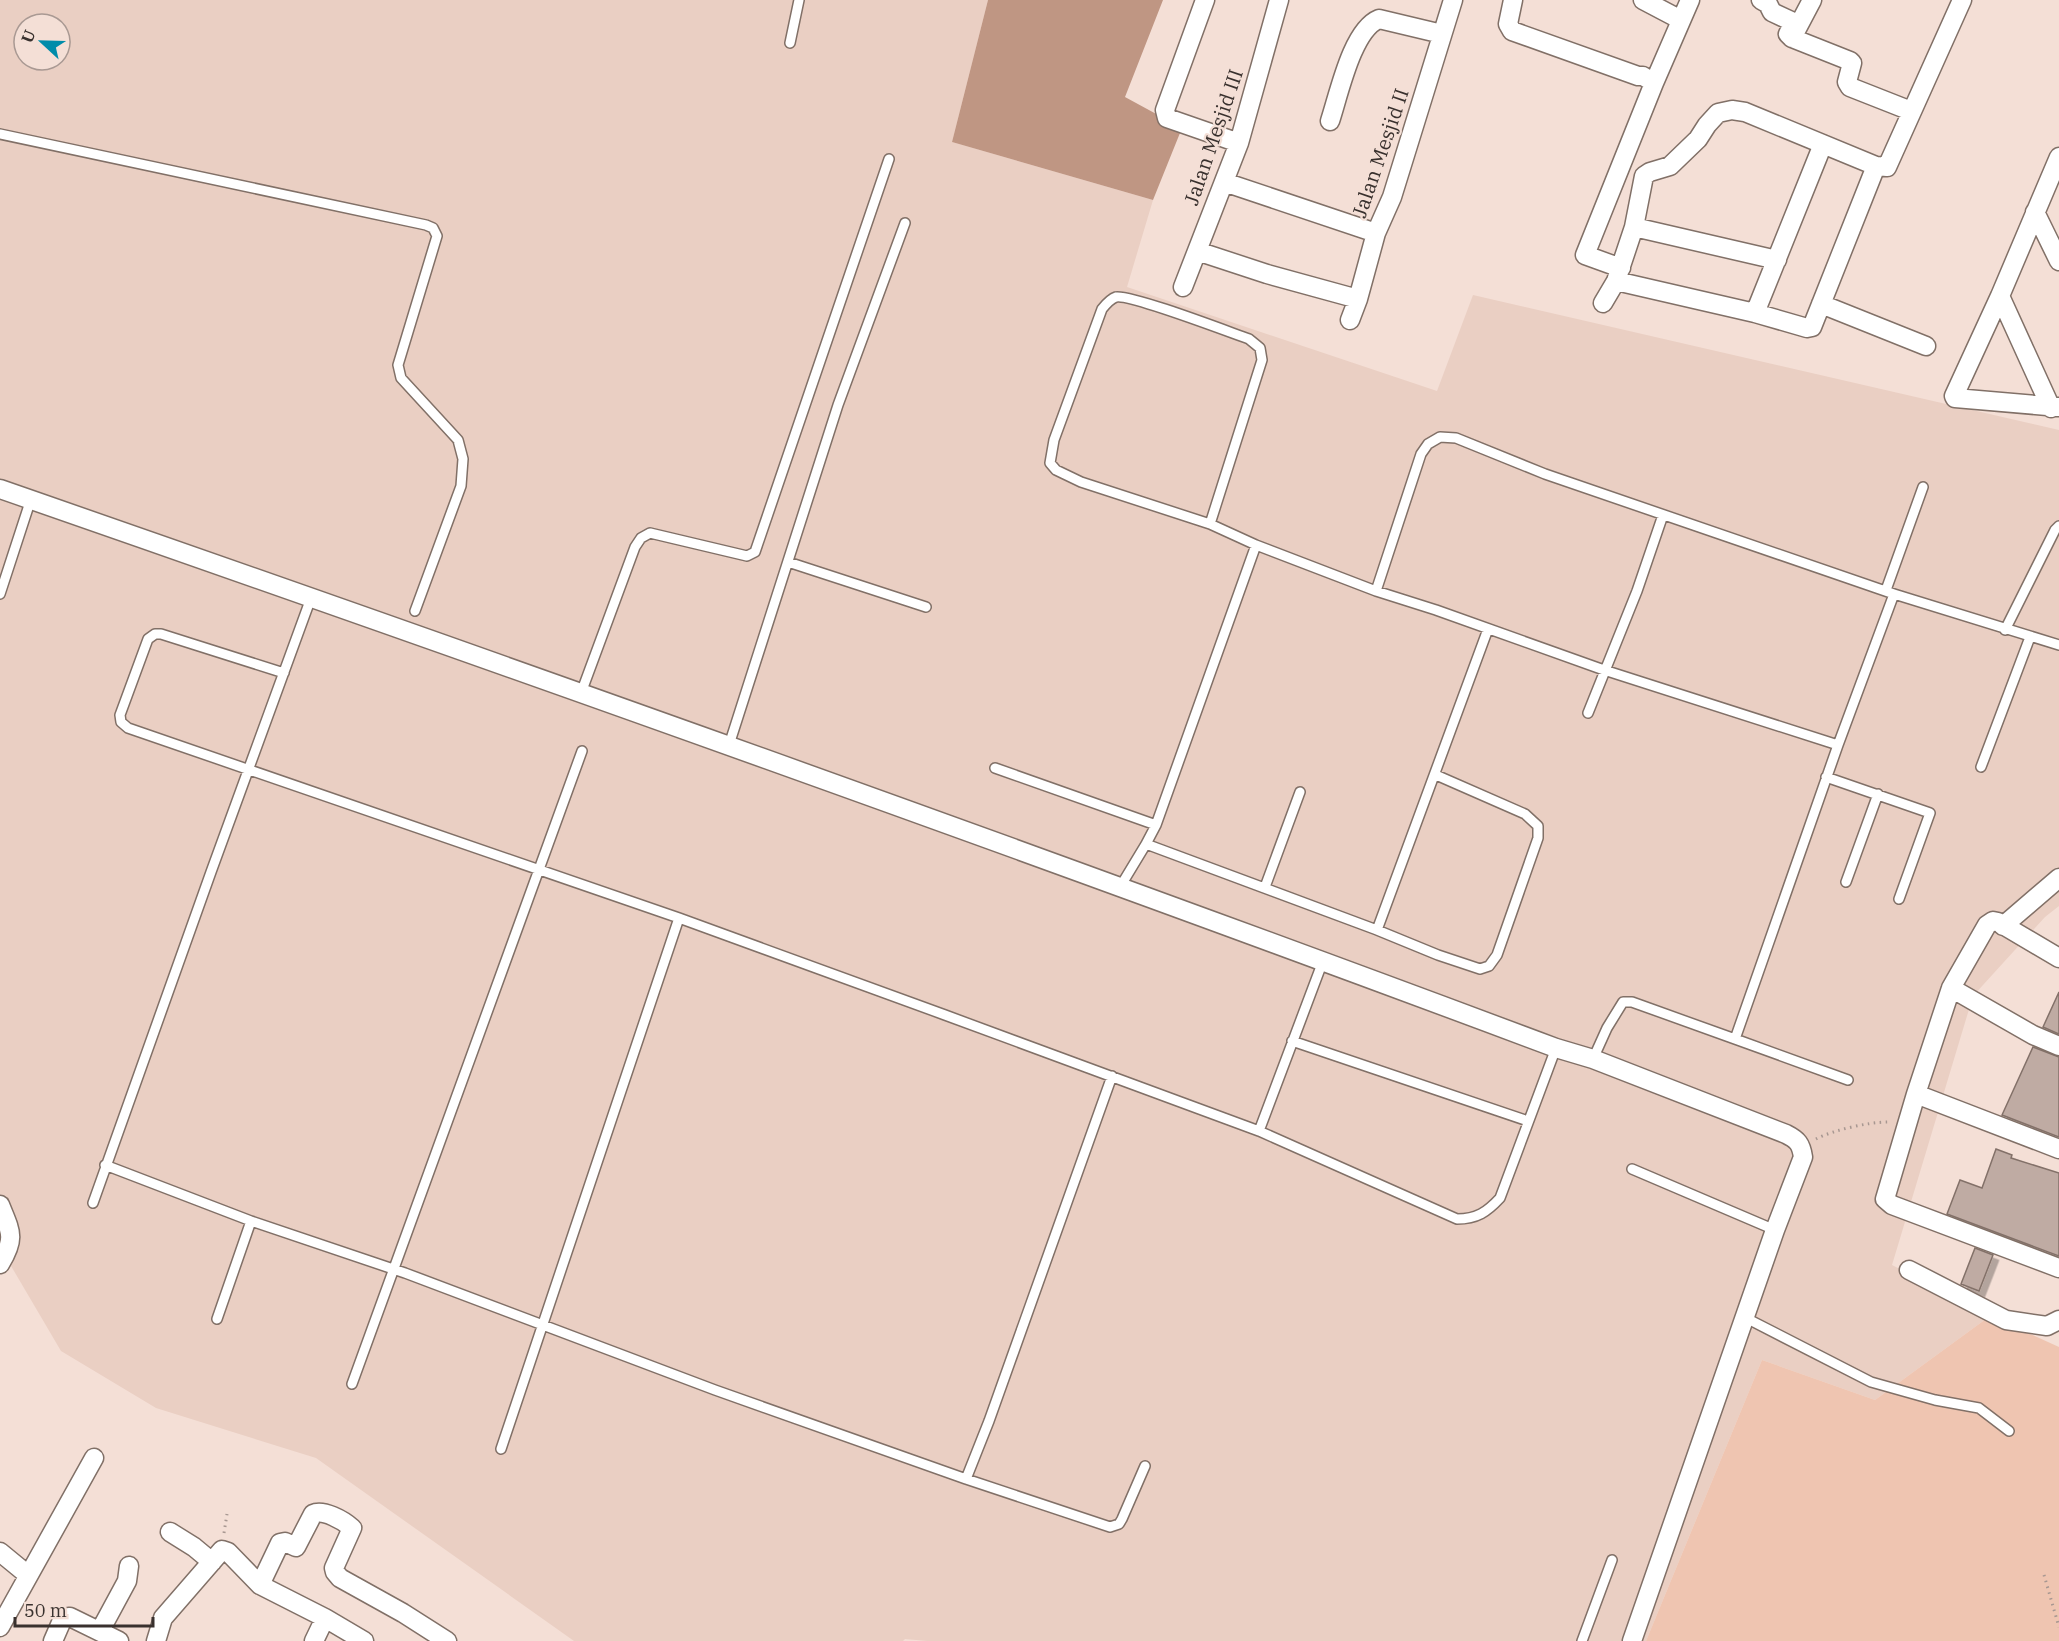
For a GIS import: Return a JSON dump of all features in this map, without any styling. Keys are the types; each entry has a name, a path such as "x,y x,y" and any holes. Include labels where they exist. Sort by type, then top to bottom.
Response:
{"street":[{"path":"1205,0 1165,115 1167,118 1239,143"},
{"name":"Jalan Mesjid III","path":"1183,287 1239,143 1279,0"},
{"name":"Jalan Mesjid II","path":"1350,320 1358,300 1376,233 1392,197 1453,0"},
{"path":"1513,0 1508,24 1512,31 1643,76 1654,83"},
{"path":"1643,0 1681,20"},
{"path":"1690,0 1585,255 1618,274 1807,328 1812,327 1882,166 1911,111 1962,0"},
{"path":"1761,0 1768,4 1772,12 1791,21 1792,26 1788,34 1792,38 1848,59 1852,63 1848,85 1911,111"},
{"path":"1792,38 1812,0"},
{"path":"1330,121 1354,48 1360,35 1371,22 1379,19 1442,34"},
{"path":"1603,303 1618,274 1634,227 1644,176 1670,166 1698,139 1718,112 1732,110 1745,112 1882,166"},
{"path":"1755,313 1823,144"},
{"path":"2055,408 1955,398 1955,394 2000,296 2059,156"},
{"path":"1224,182 1376,233"},
{"path":"2035,212 2059,261"},
{"path":"1634,227 1777,260"},
{"path":"1197,251 1358,300"},
{"path":"2000,296 2055,408"},
{"path":"1821,304 1926,346"},
{"path":"0,489 729,745 1556,1048 1593,1059 1786,1134 1798,1141 1802,1147 1803,1157 1744,1317 1632,1641"},
{"path":"2003,926 2059,878"},
{"path":"2059,958 1993,921 1987,925 1951,988 1885,1199 1892,1205 2059,1268"},
{"path":"1951,988 2033,1035 2059,1046"},
{"path":"1916,1094 2059,1149"},
{"path":"0,1206 12,1233 12,1239 0,1264"},
{"path":"1909,1269 2006,1320 2047,1326 2059,1320"},
{"path":"0,1627 94,1458"},
{"path":"260,1585 280,1543 285,1542 296,1546 313,1514 321,1512 352,1528 334,1572 340,1578 403,1613 447,1641"},
{"path":"170,1532 194,1547 217,1556"},
{"path":"0,1552 28,1575"},
{"path":"156,1641 163,1618 217,1556 228,1552 260,1585 326,1618 364,1641"},
{"path":"100,1631 127,1581 129,1566"},
{"path":"53,1641 63,1618 70,1617 119,1641"},
{"path":"314,1641 326,1618"}],"lane":[{"path":"790,43 799,0"},
{"path":"0,134 433,228 437,236 398,365 401,378 458,440 463,459 461,486 415,611"},
{"path":"581,693 635,547 641,538 650,533 747,556 755,552 889,159"},
{"path":"729,745 838,405 905,223"},
{"path":"1210,524 1262,360 1260,348 1249,339 1138,301 1117,297 1109,301 1102,309 1054,440 1050,463 1056,470 1081,482 1210,524 1256,545 1376,591 1604,670 1838,745"},
{"path":"1376,591 1422,454 1428,444 1440,437 1456,438 1545,474 1663,515 2005,630 2059,645"},
{"path":"1735,1040 1838,745 1923,487"},
{"path":"0,594 31,500"},
{"path":"1588,712 1637,591 1663,515"},
{"path":"2005,630 2059,526"},
{"path":"1120,888 1156,825 1256,545"},
{"path":"788,562 926,607"},
{"path":"93,1203 311,598"},
{"path":"1377,930 1488,629"},
{"path":"284,674 155,634 148,639 120,715 121,722 128,728 679,918 1112,1076 1259,1131 1457,1219 1470,1219 1489,1209 1500,1198 1556,1048"},
{"path":"1981,767 2030,637"},
{"path":"352,1384 582,751"},
{"path":"994,768 1156,825"},
{"path":"1146,844 1480,969 1489,966 1497,955 1538,838 1538,826 1525,814 1436,775"},
{"path":"1826,777 1930,813 1899,899"},
{"path":"1265,887 1300,792"},
{"path":"1846,882 1878,794"},
{"path":"501,1449 679,918"},
{"path":"1259,1131 1323,961"},
{"path":"1593,1059 1606,1028 1623,1002 1632,1002 1848,1080"},
{"path":"1292,1041 1528,1121"},
{"path":"966,1479 989,1421 1112,1076"},
{"path":"105,1165 251,1221 393,1269 726,1394 1110,1527 1119,1524 1122,1519 1144,1466"},
{"path":"1632,1169 1775,1230"},
{"path":"217,1318 251,1221"},
{"path":"1744,1317 1871,1382 1935,1400 1979,1408 2009,1431"},
{"path":"1582,1641 1612,1560"}],"path":[{"path":"1802,1147 1824,1135 1854,1127 1884,1122 1907,1123"},
{"path":"2044,1575 2059,1627"}],"shaded area":[{"path":"0,0 988,0 952,142 1153,200 1127,287 1437,391 1473,295 2059,430 2059,906 2045,917 1973,996 1892,1265 1990,1316 1875,1400 1762,1360 1646,1641 927,1641 905,1639 903,1641 574,1641 316,1458 156,1408 61,1351 4,1254 0,1259"},
{"path":"988,0 1163,0 1125,97 1182,128 1153,200 952,142"},
{"path":"1990,1316 2059,1347 2059,1641 1646,1641 1762,1360 1875,1400"}],"building":[{"path":"2059,992 2059,1034 2043,1027"},
{"path":"2033,1047 2059,1057 2059,1137 2002,1115"},
{"path":"1996,1149 2012,1155 2011,1158 2059,1173 2059,1256 1947,1214 1960,1180 1982,1188"},
{"path":"1975,1248 1993,1255 1979,1291 1961,1284"}]}
